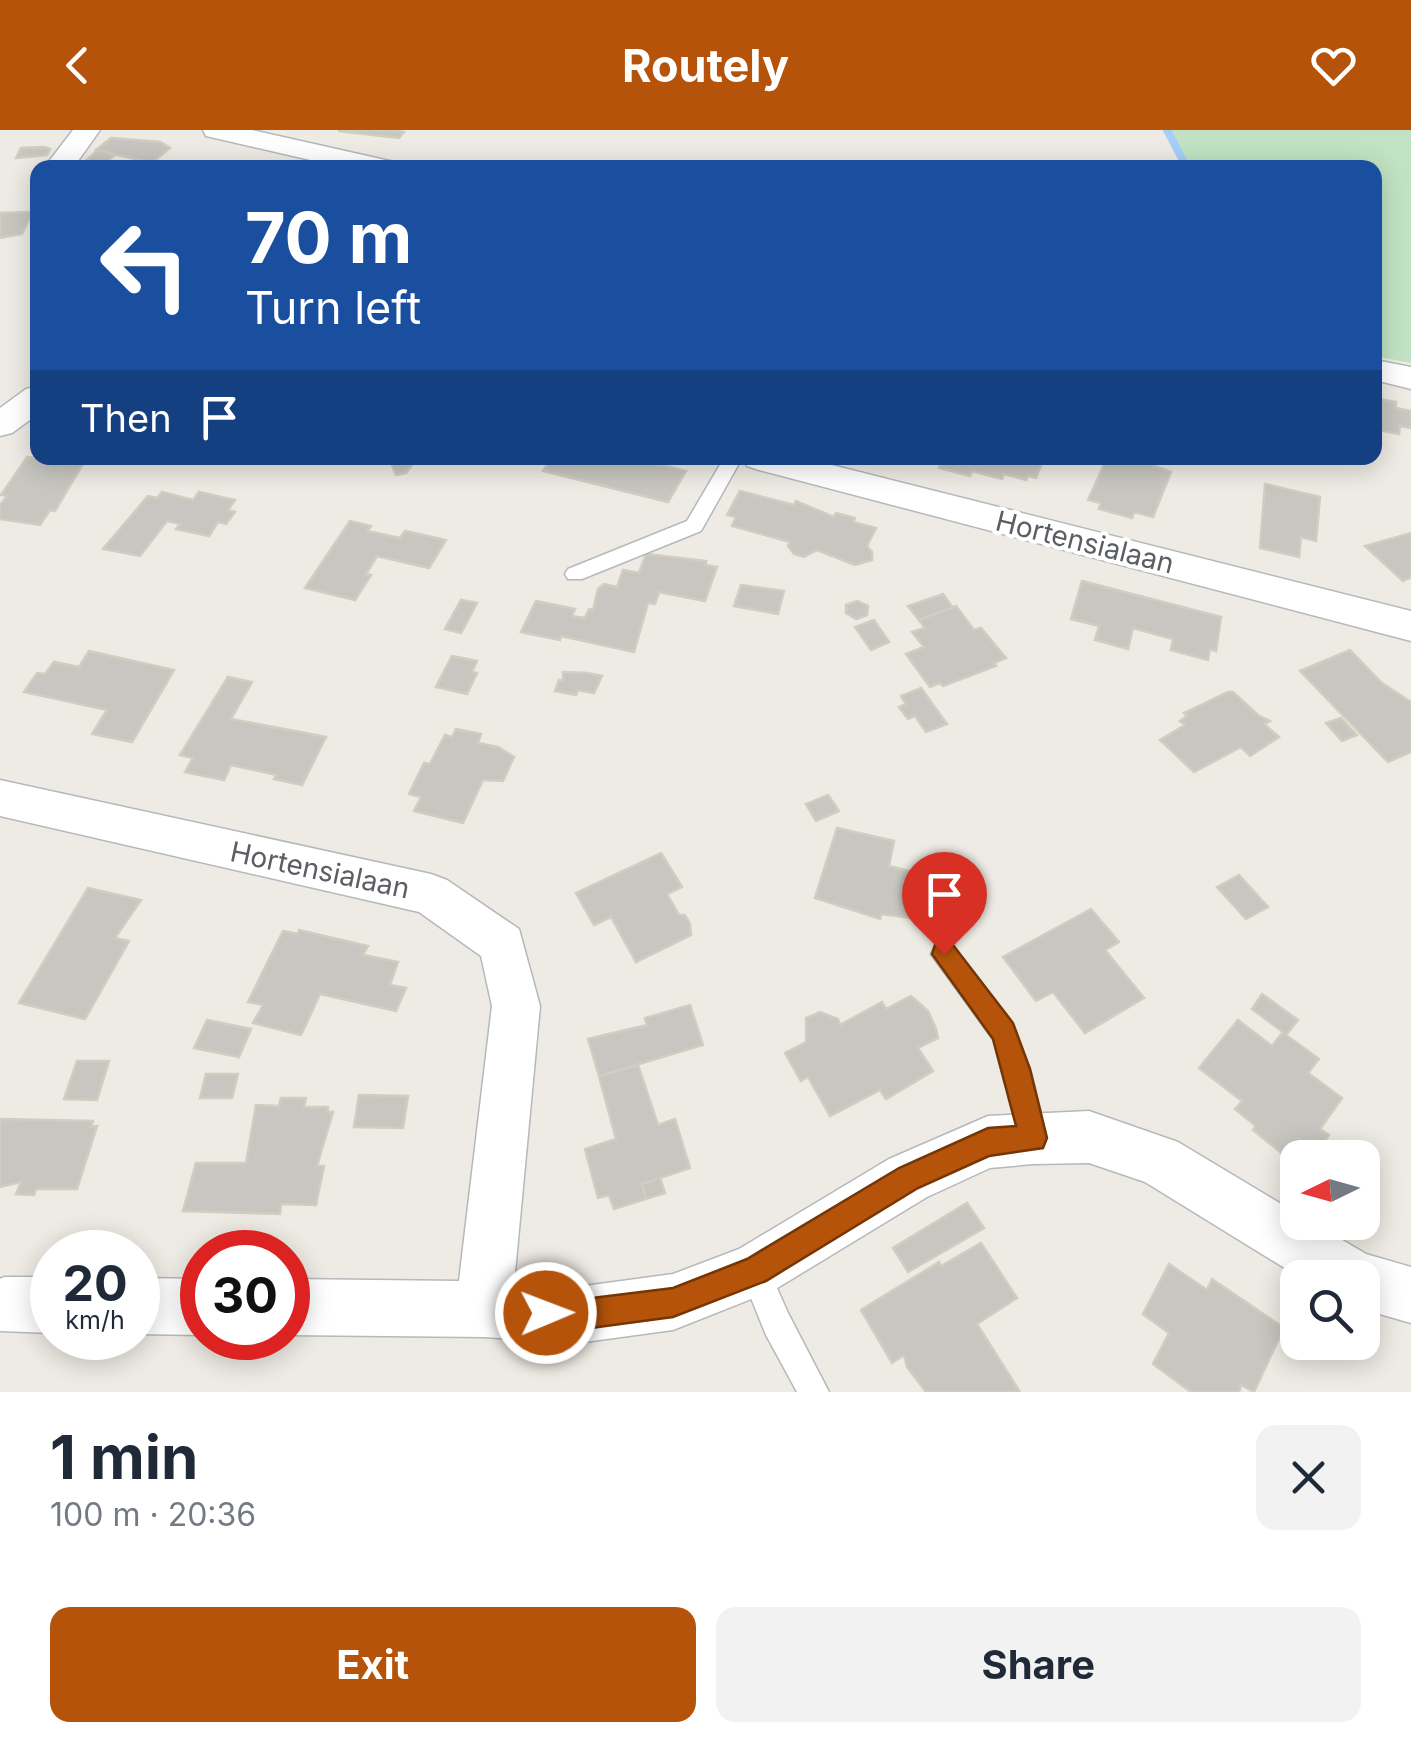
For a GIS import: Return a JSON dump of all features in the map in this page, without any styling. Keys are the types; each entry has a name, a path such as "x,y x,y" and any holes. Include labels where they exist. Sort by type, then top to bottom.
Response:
{"street":[{"path":"64,160 87,130"},
{"path":"216,130 270,135 356,160"},
{"path":"1382,372 1411,378"},
{"path":"0,425 30,403"},
{"name":"Hortensialaan","path":"786,465 1411,626"},
{"name":"Hortensialaan","path":"0,798 431,894 502,944 516,1006 484,1309"},
{"path":"310,1308 484,1309 576,1315 673,1302 756,1270 908,1178 988,1142 1033,1138 1089,1138 1159,1161 1323,1260"},
{"path":"1380,1286 1411,1295"}],"lane":[{"path":"574,574 694,526 728,465"},
{"path":"944,954 1003,1032 1017,1069 1033,1138"},
{"path":"756,1270 778,1324 814,1392"}],"green space":[{"path":"1164,130 1411,130 1411,363 1382,357 1382,160 1179,160"}],"building":[{"path":"338,131 404,132 399,138"},
{"path":"111,138 160,142 170,148 156,160 96,150"},
{"path":"21,148 50,149 47,155 16,158"},
{"path":"98,150 115,155 109,160 86,160"},
{"path":"0,213 30,213 22,234 0,238"},
{"path":"1382,399 1411,411 1411,428 1400,426 1399,434 1382,431"},
{"path":"27,457 30,465 82,465 55,511 50,510 40,525 0,519 0,505 7,496 1,495"},
{"path":"392,465 412,465 406,473 396,475"},
{"path":"547,465 662,465 686,471 668,502 543,471"},
{"path":"1041,465 1036,478 1028,476 1026,480 972,471 970,476 939,468"},
{"path":"1104,465 1152,465 1171,472 1153,517 1134,512 1132,518 1099,509 1101,503 1088,500"},
{"path":"1265,484 1320,497 1316,541 1301,537 1299,557 1260,548"},
{"path":"740,491 794,505 796,501 834,517 836,513 876,528 867,546 872,560 855,565 817,550 804,557 794,554 788,546 790,542 732,526 736,517 727,515"},
{"path":"162,492 193,500 199,492 235,500 228,510 235,512 226,524 218,522 209,536 176,529 180,524 167,521 140,556 103,549 148,496 157,498"},
{"path":"350,521 371,526 367,531 400,538 405,531 446,540 429,568 377,556 366,574 371,575 355,600 305,588"},
{"path":"1411,533 1411,577 1403,581 1365,546"},
{"path":"646,554 706,561 705,565 717,567 705,601 659,592 655,604 648,603 634,652 561,636 560,640 521,632 536,601 575,609 572,616 585,618 589,609 593,610 598,589 604,584 617,587 623,570 639,573"},
{"path":"1082,581 1221,617 1216,651 1210,649 1208,660 1171,650 1173,639 1133,628 1128,649 1095,640 1099,626 1071,619"},
{"path":"741,585 784,591 778,614 734,606"},
{"path":"943,594 953,608 919,620 908,606"},
{"path":"461,600 477,603 461,633 445,629"},
{"path":"857,601 868,606 867,615 856,619 846,613 846,605"},
{"path":"956,606 974,630 981,628 1006,658 994,663 996,666 930,687 906,654 924,647 912,632 925,628 919,620"},
{"path":"874,620 889,642 871,650 855,627"},
{"path":"1350,650 1382,683 1411,702 1411,752 1388,762 1300,671"},
{"path":"89,651 174,670 132,742 92,734 107,710 24,692 37,673 45,674 54,662 79,667"},
{"path":"452,656 477,661 472,672 477,673 467,694 436,687"},
{"path":"563,672 602,676 594,693 578,690 576,695 555,691 559,680 563,681"},
{"path":"228,677 252,682 231,719 326,737 302,785 231,765 224,780 185,772 193,758 180,755"},
{"path":"921,688 947,724 926,732 915,716 908,719 899,707 906,704 901,696"},
{"path":"1228,692 1270,721 1264,724 1279,737 1250,756 1241,747 1194,772 1160,740 1185,725 1180,721 1187,716 1184,713"},
{"path":"1341,718 1357,735 1342,741 1326,723"},
{"path":"456,729 481,734 478,743 498,747 514,757 503,781 483,780 463,823 414,811 421,797 409,794 424,763 430,764 445,735 452,737"},
{"path":"828,795 839,811 816,821 806,804"},
{"path":"837,828 894,841 889,866 918,873 915,886 941,892 936,921 881,914 880,919 815,898"},
{"path":"661,853 682,887 667,894 679,915 685,915 691,935 636,962 611,917 594,925 576,893"},
{"path":"1239,875 1268,907 1246,919 1217,887"},
{"path":"88,888 141,900 115,938 129,941 85,1019 19,1003"},
{"path":"1091,909 1119,942 1105,950 1144,998 1085,1033 1053,992 1036,1001 1003,957"},
{"path":"299,930 368,946 363,955 398,962 390,985 406,988 396,1011 320,994 301,1035 253,1023 263,1005 248,1002 283,931 298,934"},
{"path":"1262,994 1298,1020 1286,1035 1319,1059 1308,1073 1342,1098 1320,1129 1329,1135 1326,1140 1280,1140 1280,1152 1235,1109 1242,1101 1199,1068 1238,1020 1272,1046 1283,1032 1252,1009"},
{"path":"911,996 928,1011 936,1029 938,1038 918,1048 933,1071 886,1099 880,1090 830,1116 808,1077 801,1081 785,1053 806,1042 806,1018 820,1012 838,1019 840,1025 882,1002 886,1009"},
{"path":"690,1005 703,1045 599,1076 588,1039 647,1025 645,1018"},
{"path":"207,1020 251,1029 239,1057 194,1048"},
{"path":"77,1061 109,1061 97,1100 64,1099"},
{"path":"638,1065 658,1125 675,1119 690,1168 642,1184 646,1199 614,1209 609,1195 598,1198 585,1149 616,1139 599,1076"},
{"path":"206,1074 238,1074 232,1098 200,1098"},
{"path":"359,1095 408,1096 403,1128 354,1127"},
{"path":"281,1098 306,1098 304,1107 328,1107 328,1112 333,1112 317,1166 324,1166 316,1205 281,1204 280,1214 183,1211 196,1163 246,1163 256,1105 279,1106"},
{"path":"0,1119 93,1121 91,1127 97,1126 77,1189 36,1189 34,1195 16,1194 21,1182 0,1187"},
{"path":"660,1178 665,1193 646,1199 642,1184"},
{"path":"967,1203 984,1228 908,1272 893,1248"},
{"path":"981,1243 1017,1298 977,1324 1020,1392 926,1392 907,1367 904,1355 892,1363 861,1310 939,1262 941,1266"},
{"path":"1169,1264 1207,1290 1212,1279 1280,1325 1280,1337 1254,1392 1241,1385 1239,1392 1191,1392 1153,1364 1169,1333 1143,1314"}],"waterway":[{"path":"1167,130 1183,160"}],"route":[{"path":"546,1313 576,1315 673,1302 756,1270 908,1178 988,1142 1033,1138 1017,1069 1003,1032 944,954"}]}
